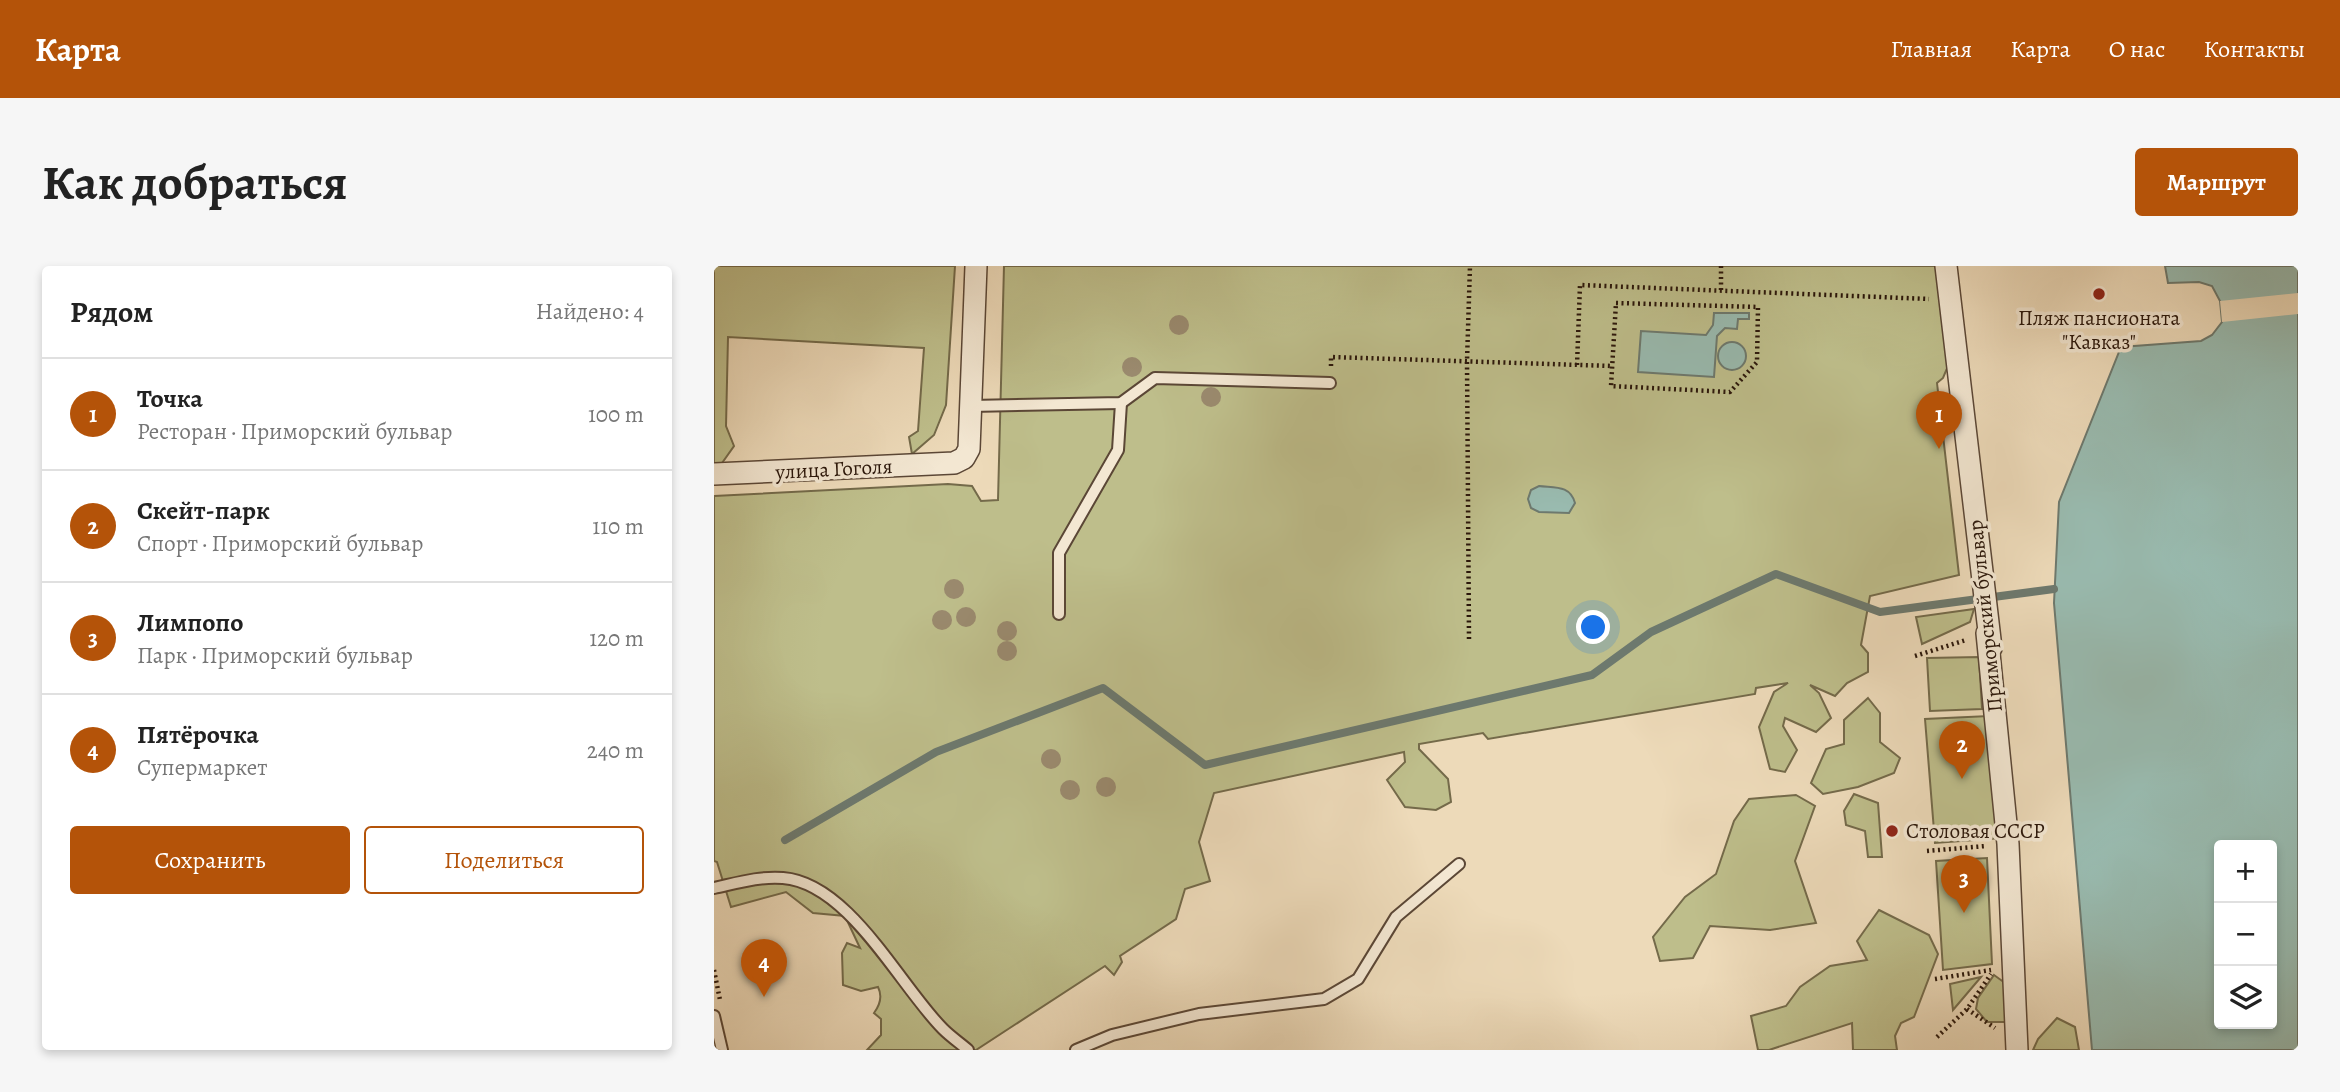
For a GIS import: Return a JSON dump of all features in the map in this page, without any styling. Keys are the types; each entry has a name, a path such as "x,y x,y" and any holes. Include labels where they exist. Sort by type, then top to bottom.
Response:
{"street":[{"path":"971,406 976,266"},
{"name":"Приморский бульвар","path":"1946,266 1988,629 2008,844 2017,1050"},
{"name":"улица Гоголя","path":"714,474 954,463 964,458 969,449 971,406"}],"lane":[{"path":"971,406 1121,403 1155,378 1330,383"},
{"path":"1059,614 1059,553 1118,450 1121,403"},
{"path":"1076,1050 1112,1035 1199,1014 1324,999 1358,979 1396,917 1459,864"},
{"path":"714,888 755,879 785,878 818,889 855,921 943,1029 968,1050"},
{"path":"714,1017 722,1050"}],"path":[{"path":"1469,639 1466,361 1470,266"},
{"path":"1721,266 1721,291"},
{"path":"1577,365 1580,285 1950,300"},
{"path":"1616,303 1758,307 1757,362 1730,392 1611,386 1612,366 1616,303"},
{"path":"1330,383 1331,357 1612,366"},
{"path":"1914,656 1988,629"},
{"path":"1927,851 2008,844"},
{"path":"1936,979 1994,970 1967,1009 1937,1037"}],"green space":[{"path":"714,266 955,266 946,405 934,435 912,454 909,437 918,431 924,348 728,337 726,426 734,446 722,463 714,463"},
{"path":"1004,266 1940,266 1948,366 1943,378 1937,383 1959,575 1870,596 1861,645 1868,653 1868,672 1847,683 1835,696 1810,685 1819,693 1831,718 1816,732 1785,718 1783,726 1797,750 1785,772 1770,769 1759,727 1774,692 1788,683 1756,688 1755,694 1488,739 1483,733 1419,744 1419,749 1448,779 1451,802 1436,810 1405,807 1387,780 1405,762 1404,752 1214,793 1199,842 1210,881 1185,889 1176,919 1120,956 1122,962 1114,975 1105,966 976,1050 867,1050 881,1035 881,1019 874,1013 881,998 878,987 861,991 843,985 842,953 847,943 860,948 845,916 813,913 786,892 731,907 717,862 714,861 714,496 948,484 972,486 981,501 998,500"},
{"path":"1974,609 1970,622 1922,644 1916,617"},
{"path":"1979,657 1982,709 1930,711 1927,658"},
{"path":"1868,698 1880,713 1880,742 1900,758 1894,773 1858,787 1823,794 1811,783 1826,749 1844,744 1844,720"},
{"path":"1989,716 2001,838 1935,843 1925,719"},
{"path":"1854,794 1878,803 1882,857 1868,857 1865,831 1846,825 1844,811"},
{"path":"1796,795 1815,806 1795,861 1816,923 1770,930 1710,926 1693,958 1660,961 1653,937 1685,897 1716,874 1734,821 1749,799"},
{"path":"1987,858 1992,964 1943,970 1936,861"},
{"path":"1879,910 1929,935 1938,954 1914,1017 1901,1023 1895,1036 1897,1050 1853,1050 1852,1023 1769,1050 1758,1050 1751,1016 1786,1006 1800,987 1830,966 1867,960 1857,941"},
{"path":"1994,975 2005,983 2009,1022 1987,1022 1976,1009 1978,998"},
{"path":"1981,977 1953,1010 1950,984"},
{"path":"2057,1018 2075,1027 2079,1050 2033,1050 2038,1039"}],"water":[{"path":"2165,266 2298,266 2298,1050 2092,1050 2054,603 2059,502 2121,347 2201,341 2212,335 2222,322 2220,301 2212,286 2199,282 2168,283"},
{"path":"1714,313 1749,313 1749,319 1738,319 1737,329 1725,328 1717,336 1714,377 1638,372 1641,331 1706,335 1713,325"},
{"path":"1732,342 1742,346 1746,356 1742,366 1732,370 1722,366 1718,356 1722,346"},
{"path":"1539,486 1570,493 1575,503 1569,513 1539,512 1531,508 1528,499 1531,490"}],"pier":[{"path":"2298,293 2298,314 2222,322 2220,301"}],"waterway":[{"path":"785,840 936,752 1103,688 1205,765 1592,675 1651,632 1776,574 1880,612 2054,589"}],"place":[{"name":"Пляж пансионата \"Кавказ\"","path":"2099,294"},
{"name":"Точка","path":"1939,449"},
{"name":"Скейт-парк","path":"1962,779"},
{"name":"Столовая СССР","path":"1892,831"},
{"name":"Лимпопо","path":"1964,913"},
{"name":"Пятёрочка","path":"764,997"}]}
